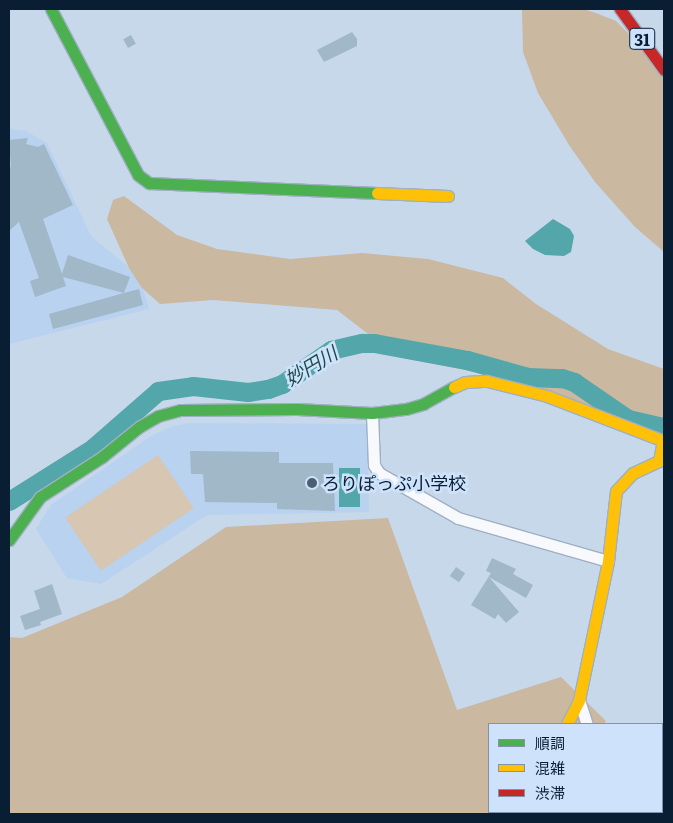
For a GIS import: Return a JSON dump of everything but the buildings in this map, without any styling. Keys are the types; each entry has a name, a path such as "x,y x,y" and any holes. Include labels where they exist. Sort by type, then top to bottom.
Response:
{"street":[{"path":"51,9 138,175 149,183 448,196"},
{"name":"31","path":"620,9 664,70"},
{"path":"9,540 40,497 102,457 139,427 158,416 189,410 297,410 372,413 406,409 423,404 458,385 487,381 548,396 664,441 659,460 633,473 616,491 608,561 593,625 579,700 568,723"},
{"path":"372,413 374,465 379,474 458,518 608,561"},
{"path":"579,700 587,723"}],"shaded area":[{"path":"522,9 583,9 596,13 616,21 653,58 664,80 664,252 635,227 595,182 569,145 538,93 523,52"},
{"path":"9,129 26,131 47,143 91,236 139,276 149,309 9,344"},
{"path":"124,196 177,235 217,249 290,259 362,253 428,259 503,278 536,304 608,349 664,369 664,443 496,376 398,357 337,310 213,300 160,304 142,288 129,268 107,219 113,200"},
{"path":"553,219 570,229 574,236 571,252 564,256 545,255 533,249 525,241"},
{"path":"188,423 367,424 369,512 207,515 101,584 67,578 36,529 51,505 151,436 171,427"},
{"path":"158,455 194,508 101,571 65,518"},
{"path":"339,468 360,468 360,507 339,507"},
{"path":"388,518 457,710 561,677 606,721 605,723 488,723 488,813 576,814 9,814 9,637 22,638 122,597 226,527"}],"waterway":[{"name":"妙円川","path":"9,501 93,448 158,391 193,386 248,392 268,389 282,384 331,350 362,343 374,343 467,360 528,377 562,378 574,382 628,419 664,427"}],"traffic: fast":[{"path":"51,9 138,175 149,183 377,193"},
{"path":"9,540 40,497 102,457 139,427 158,416 180,410 297,409 372,413 406,409 423,404 454,387"}],"traffic: slow":[{"path":"377,193 448,196"},
{"path":"454,387 465,382 487,381 547,396 664,441"},
{"path":"568,723 579,700 608,561 616,491 633,473 659,461 663,441"}],"traffic: jam":[{"path":"620,9 664,70"}],"place":[{"name":"ろりぽっぷ小学校","path":"312,483"}]}
